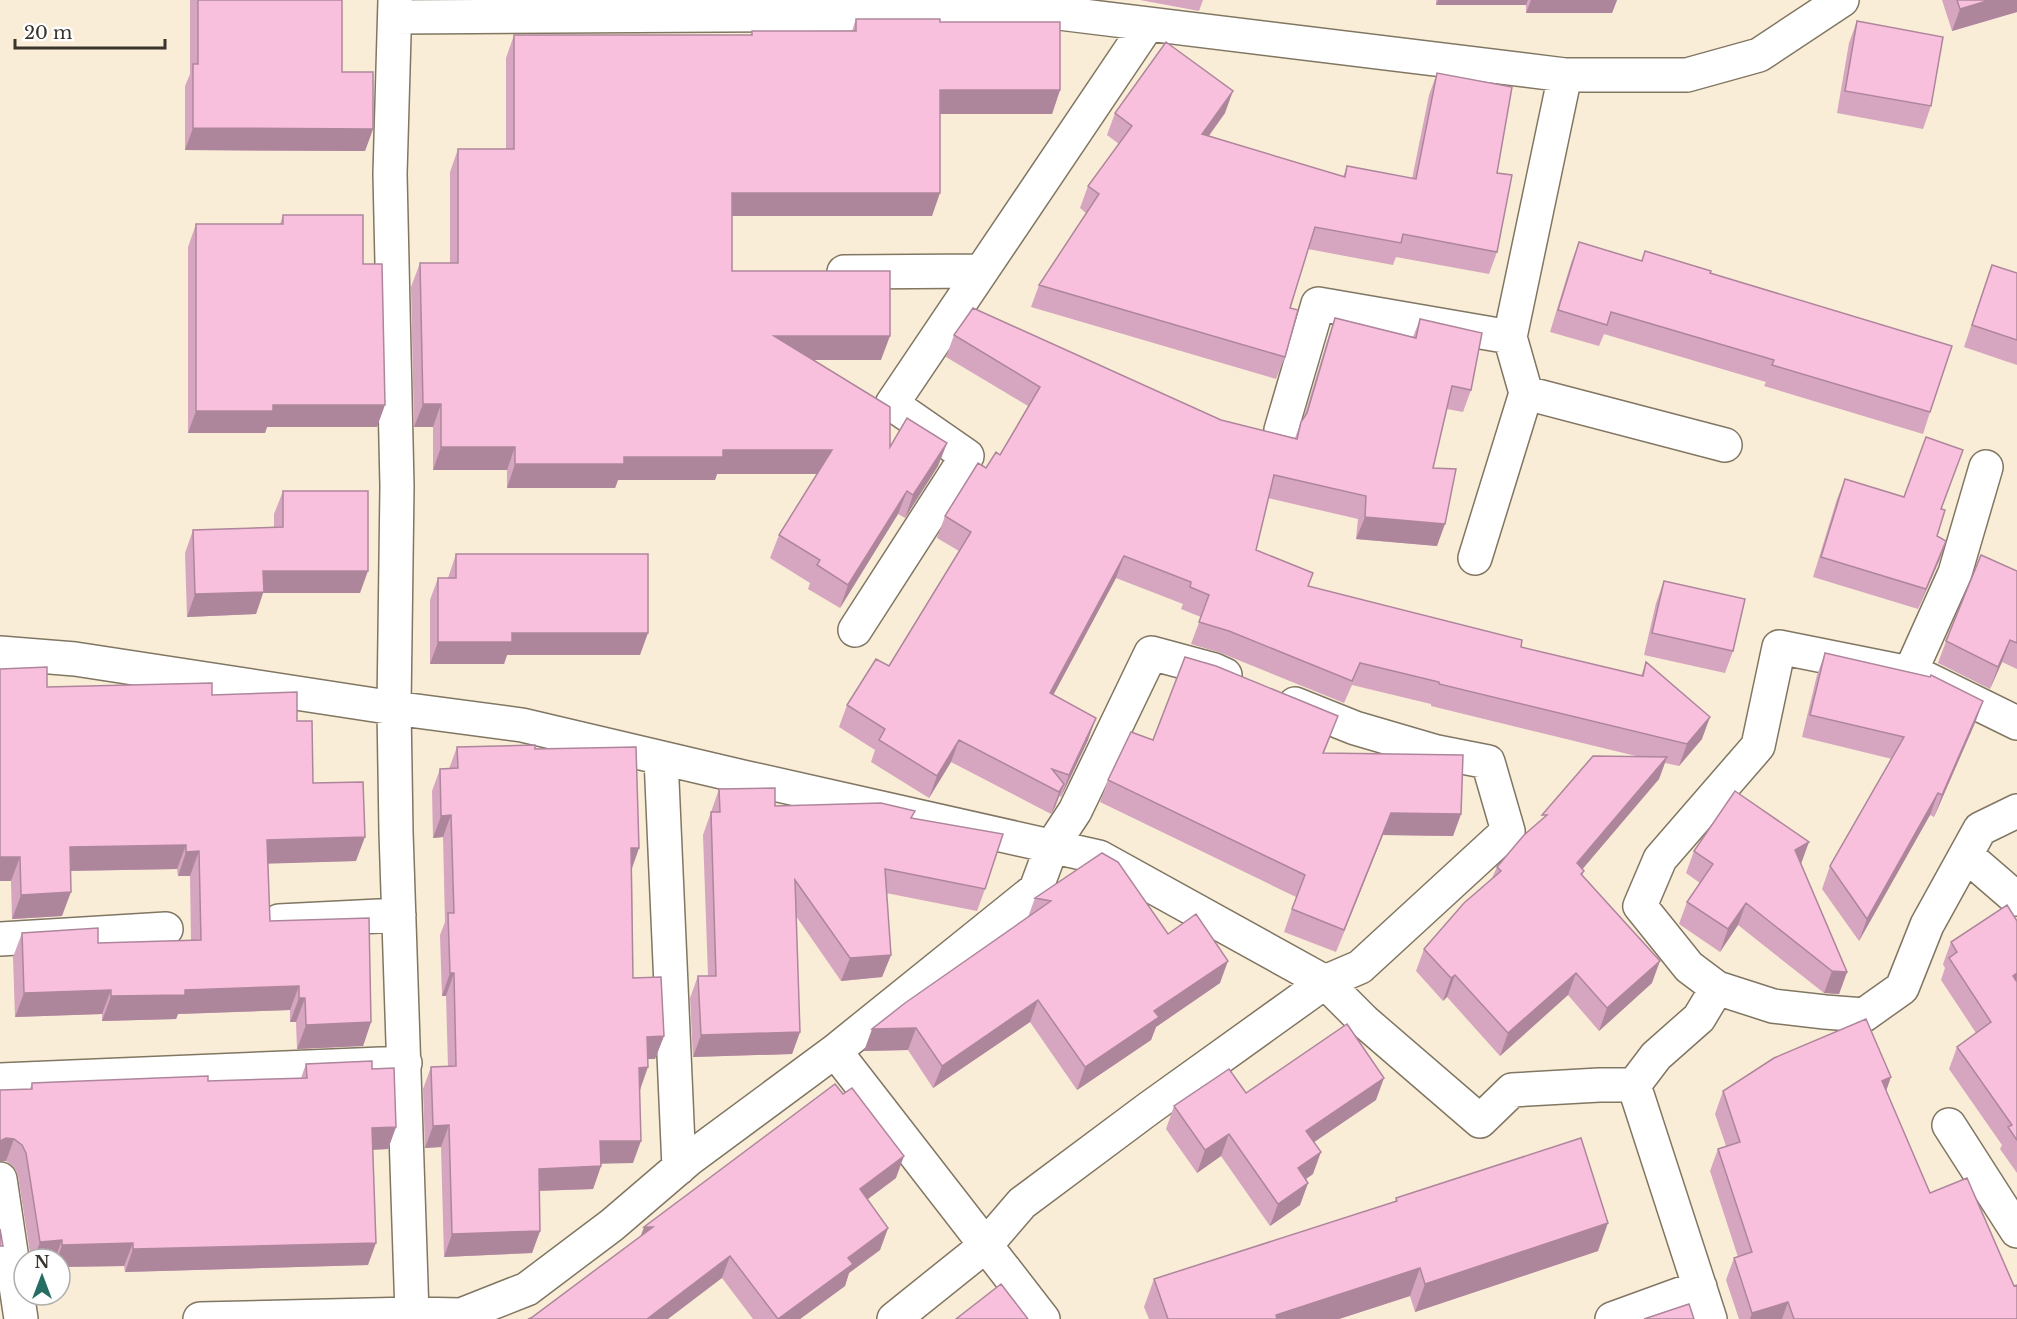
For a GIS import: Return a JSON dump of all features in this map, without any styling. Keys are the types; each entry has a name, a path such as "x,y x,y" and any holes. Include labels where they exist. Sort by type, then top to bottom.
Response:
{"street":[{"path":"412,1314 394,708 397,486 390,174 395,9 1059,13 1565,75 1687,75 1759,55 1842,0"},
{"path":"855,630 967,456 892,404 1148,24"},
{"path":"1475,558 1526,393 1510,337 1565,75"},
{"path":"810,273 981,271"},
{"path":"1281,430 1318,304 1510,337"},
{"path":"1526,393 1725,445"},
{"path":"1910,673 1955,573 1986,467"},
{"path":"2017,723 1919,675 1779,647 1758,746 1660,859 1640,906 1689,967 1717,988 1773,1006 1864,1015 1902,988 1927,925 1980,830 2017,811"},
{"path":"0,652 87,661 394,708 522,725 1099,857 1325,982 1364,1021 1480,1121 1512,1090 1634,1085"},
{"path":"200,1319 461,1315 527,1289 612,1225 679,1168 835,1051 1036,889 1052,846 1075,811 1151,653 1214,670 1355,728 1437,752 1488,762 1508,831 1360,967 1325,982 1022,1203 985,1246 894,1319"},
{"path":"661,758 679,1168"},
{"path":"1966,855 2017,899"},
{"path":"279,921 399,915"},
{"path":"0,939 166,929"},
{"path":"1634,1085 1656,1056 1699,1018 1717,988"},
{"path":"835,1051 1043,1319"},
{"path":"0,1080 405,1063"},
{"path":"1634,1085 1710,1319"},
{"path":"1949,1125 2017,1231"},
{"path":"0,1179 21,1319"},
{"path":"1611,1319 1700,1287"}],"building":[{"path":"198,0 342,0 342,72 373,72 373,129 193,128 193,64 198,64"},
{"path":"1957,0 1990,0 1960,9"},
{"path":"856,19 1060,22 1060,90 940,90 940,193 732,193 732,271 890,271 890,336 774,336 890,407 890,447 907,418 947,443 913,495 907,491 848,585 817,565 820,560 779,535 832,450 723,450 723,457 624,457 624,464 515,464 515,447 441,447 441,404 423,404 420,263 458,263 458,149 514,149 514,35 752,35 752,31 856,31"},
{"path":"1857,21 1943,37 1931,106 1845,91"},
{"path":"1166,42 1233,91 1202,134 1345,177 1347,166 1416,179 1437,73 1512,87 1497,173 1512,175 1497,252 1403,234 1401,243 1315,227 1290,308 1298,310 1285,357 1039,285 1099,194 1088,186 1132,126 1115,113"},
{"path":"283,215 363,215 363,264 382,264 385,405 273,405 273,411 196,411 196,224 283,224"},
{"path":"1579,242 1642,261 1645,251 1711,271 1710,273 1952,346 1930,412 1772,365 1774,360 1611,312 1607,325 1558,310"},
{"path":"1992,265 2017,273 2017,340 1972,325"},
{"path":"973,308 1221,420 1297,439 1335,318 1416,338 1420,319 1482,333 1471,390 1452,386 1433,468 1456,469 1445,524 1365,517 1366,496 1274,475 1256,550 1313,573 1308,586 1522,640 1521,647 1643,676 1646,662 1710,717 1687,744 1360,663 1352,681 1229,631 1199,622 1209,595 1190,587 1191,582 1124,556 1050,693 1096,718 1069,775 1052,769 1064,784 1059,792 959,740 937,776 879,740 885,729 847,705 876,659 889,666 971,532 945,516 978,463 986,468 996,452 1000,455 1040,387 954,335"},
{"path":"1926,437 1963,450 1941,509 1945,510 1937,536 1946,541 1926,589 1821,557 1845,479 1904,497"},
{"path":"283,491 368,491 368,571 263,571 264,592 195,594 193,530 283,527"},
{"path":"456,554 648,554 648,633 512,633 512,642 438,642 438,578 456,578"},
{"path":"1981,555 2017,571 2017,643 2010,640 1998,667 1946,641"},
{"path":"1664,581 1745,599 1733,651 1652,633"},
{"path":"1825,653 1930,677 1931,675 1983,701 1942,795 1938,793 1867,919 1830,866 1904,737 1810,715"},
{"path":"1185,657 1216,666 1338,716 1323,753 1463,755 1461,814 1391,813 1344,930 1292,909 1305,875 1108,780 1131,732 1153,740"},
{"path":"47,667 47,687 212,683 212,695 297,692 297,721 312,721 313,783 363,782 365,837 267,840 270,921 369,918 371,1022 306,1025 305,998 299,998 299,986 185,990 185,995 111,996 111,990 24,993 22,933 98,928 98,943 201,940 199,851 186,852 186,845 70,847 71,892 21,895 20,857 0,857 0,669"},
{"path":"535,745 535,749 636,747 639,848 631,848 633,978 661,977 664,1036 647,1037 648,1067 639,1068 641,1141 600,1141 601,1166 539,1169 540,1231 452,1234 449,1125 433,1126 431,1067 456,1066 454,973 450,973 448,913 454,913 451,815 441,816 440,769 458,768 457,747"},
{"path":"1593,756 1667,757 1577,863 1584,871 1581,874 1660,961 1607,1008 1576,973 1508,1033 1455,975 1451,978 1424,949 1464,903 1501,871 1497,867 1524,835 1547,815 1542,815"},
{"path":"775,788 775,806 881,803 915,811 911,818 1003,834 985,889 885,869 891,955 850,958 795,880 800,1032 701,1035 698,976 716,976 711,812 720,812 719,789"},
{"path":"1735,791 1809,842 1795,850 1847,972 1832,971 1746,903 1728,929 1687,902 1713,864 1694,851"},
{"path":"1102,853 1118,862 1168,934 1196,914 1228,961 1154,1011 1159,1017 1085,1067 1038,1000 942,1066 916,1028 872,1029 905,1003 1051,901 1035,898"},
{"path":"2007,905 2017,921 2017,973 2013,976 2017,982 2017,1140 2008,1127 2012,1125 1957,1047 1991,1022 1949,958 1957,952 1951,942"},
{"path":"1866,1019 1891,1077 1882,1081 1930,1193 1967,1178 2014,1286 2017,1285 2017,1319 1794,1319 1788,1302 1752,1313 1734,1258 1752,1252 1718,1149 1740,1142 1723,1091 1774,1058"},
{"path":"1347,1024 1384,1078 1306,1131 1321,1152 1298,1168 1308,1183 1278,1204 1229,1134 1205,1150 1174,1106 1229,1069 1246,1093"},
{"path":"372,1061 372,1069 394,1068 396,1127 372,1128 376,1243 133,1249 133,1243 62,1245 62,1240 40,1242 26,1153 22,1145 14,1139 6,1138 0,1141 0,1090 32,1089 32,1083 208,1076 208,1081 307,1078 306,1064"},
{"path":"835,1084 843,1094 852,1088 904,1156 860,1189 888,1228 848,1258 853,1264 778,1319 730,1256 647,1319 528,1319 653,1227 644,1227"},
{"path":"1581,1138 1608,1223 1425,1284 1420,1268 1276,1315 1277,1319 1168,1319 1154,1279 1397,1201 1396,1198"},
{"path":"0,1229 3,1246 0,1246"},
{"path":"1001,1284 1028,1319 956,1319"},
{"path":"1689,1304 1694,1319 1644,1319"}]}
